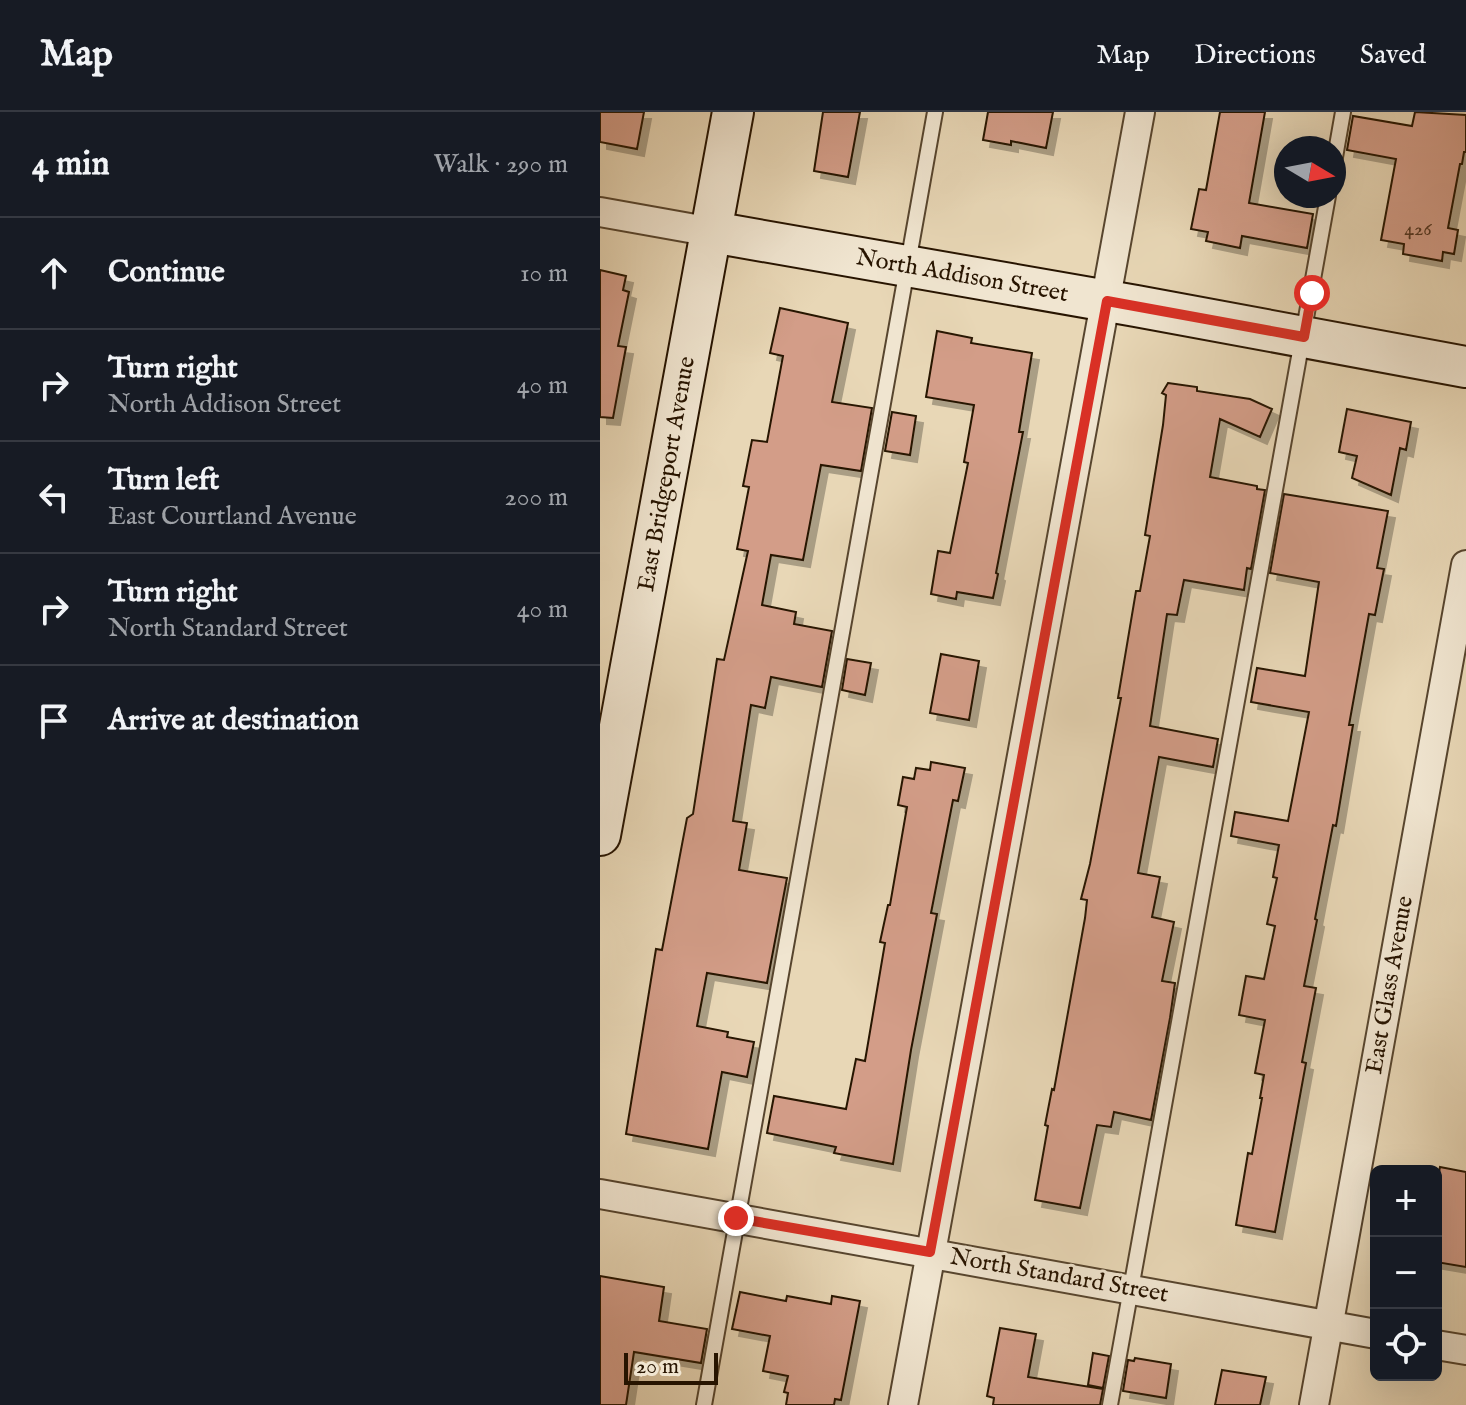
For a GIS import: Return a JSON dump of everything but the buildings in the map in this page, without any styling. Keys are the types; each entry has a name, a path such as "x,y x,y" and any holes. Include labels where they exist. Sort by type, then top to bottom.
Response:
{"street":[{"name":"East Bridgeport Avenue","path":"600,835 733,112"},
{"path":"903,1405 1140,112"},
{"name":"North Addison Street","path":"600,212 1466,367"},
{"name":"East Glass Avenue","path":"1314,1405 1466,565"},
{"name":"North Standard Street","path":"600,1194 1370,1333"},
{"path":"1442,1346 1466,1350"}],"lane":[{"path":"704,1405 935,112"},
{"path":"1339,136 1343,112"},
{"path":"1110,1405 1326,208"}],"route":[{"path":"736,1218 930,1252 1107,301 1304,337 1312,293"}]}
